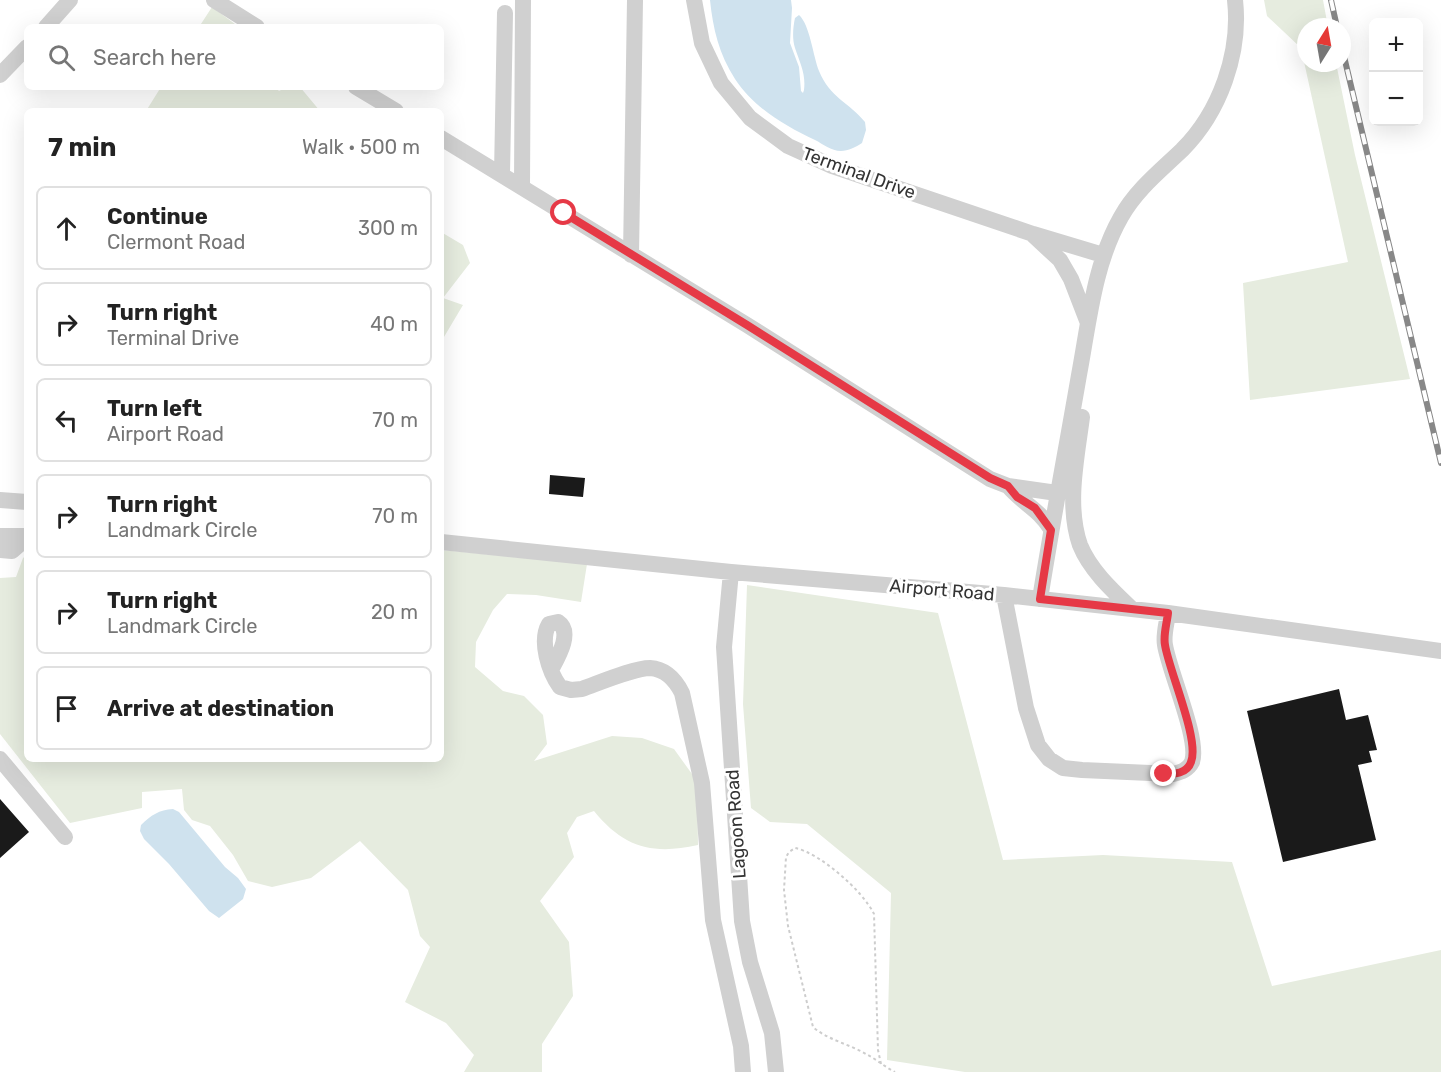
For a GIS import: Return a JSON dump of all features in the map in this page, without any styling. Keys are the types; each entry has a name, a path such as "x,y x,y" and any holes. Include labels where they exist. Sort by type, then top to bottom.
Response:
{"street":[{"path":"49,24 70,0"},
{"path":"214,0 251,24"},
{"path":"522,186 523,0"},
{"path":"631,255 635,0"},
{"name":"Terminal Drive","path":"694,0 702,43 722,83 750,118 788,146 832,166 1033,234 1103,255"},
{"path":"1040,599 1057,494 1103,255 1121,217 1135,196 1200,128 1216,101 1227,75 1236,34 1235,0"},
{"path":"502,174 505,13"},
{"path":"0,75 24,50"},
{"path":"361,90 391,108"},
{"path":"444,140 747,325 990,478 1008,486 1057,494"},
{"path":"1033,234 1060,260 1071,279 1088,325"},
{"path":"1076,393 1082,416 1074,496 1075,526 1080,545 1089,560 1113,591 1132,609"},
{"path":"1008,486 1017,497 1035,508 1051,530"},
{"path":"0,500 24,502"},
{"path":"0,536 24,536 20,544 12,551 0,550"},
{"name":"Airport Road","path":"444,542 731,572 1004,595 1168,613 1441,651"},
{"name":"Lagoon Road","path":"731,572 724,646 742,921 750,962 772,1033 776,1072"},
{"path":"1004,595 1026,708 1038,745 1049,759 1063,768 1173,774 1188,768 1191,762 1192,745 1181,696 1165,643 1168,613"},
{"path":"550,670 560,687 571,690 582,689 651,668 667,674 677,683 682,693 702,783 713,920 740,1038 743,1072"},
{"path":"0,759 65,837"}],"path":[{"path":"886,1072 882,1065 878,1050 874,914 865,898 838,874 809,853 795,848 786,857 783,890 788,926 813,1027 820,1033 867,1054 882,1065 895,1072"}],"shaded area":[{"path":"1264,0 1323,0 1326,18 1297,18 1297,44 1267,16"},
{"path":"212,7 235,24 201,24"},
{"path":"1306,72 1338,72 1355,155 1410,379 1250,400 1243,283 1348,262"},
{"path":"159,90 302,90 318,108 148,108"},
{"path":"444,234 463,245 470,263 444,297"},
{"path":"444,298 463,305 444,337"},
{"path":"444,550 587,564 581,602 536,595 507,594 493,610 476,642 475,667 503,691 524,696 543,715 547,744 534,761 612,736 642,738 674,749 697,781 698,845 667,849 640,846 617,833 594,811 577,817 567,833 574,857 540,901 569,942 573,996 542,1044 542,1072 464,1072 474,1055 446,1023 405,1002 430,947 420,936 408,890 360,841 311,878 272,887 248,881 233,855 210,826 192,820 184,810 182,789 142,792 142,808 70,823 0,734 0,578 16,577 23,558 24,762 444,762"},
{"path":"747,585 938,613 1003,860 1103,855 1232,862 1272,986 1441,950 1441,1072 965,1072 887,1060 891,893 807,824 770,822 751,808 743,704"}],"water":[{"path":"710,0 791,0 790,43 799,67 801,91 803,93 804,79 793,37 795,18 799,15 806,26 823,80 834,94 865,122 866,130 862,143 844,151 830,149 781,122 760,107 742,89 725,60 715,31"},
{"path":"173,809 179,812 246,889 243,899 219,918 209,911 169,864 144,839 140,831 141,825 152,816"}],"building":[{"path":"550,475 585,478 583,497 549,494"},
{"path":"1339,689 1346,720 1368,715 1377,750 1369,751 1372,762 1358,765 1376,840 1283,862 1247,711"},
{"path":"0,799 29,832 0,858"}],"railway":[{"path":"1331,0 1335,18"},
{"path":"1348,72 1441,463"}],"route":[{"path":"564,213 990,478 1008,486 1017,497 1035,508 1051,530 1040,599 1168,613 1165,643 1181,696 1193,754 1188,768 1181,772 1164,774"}]}
